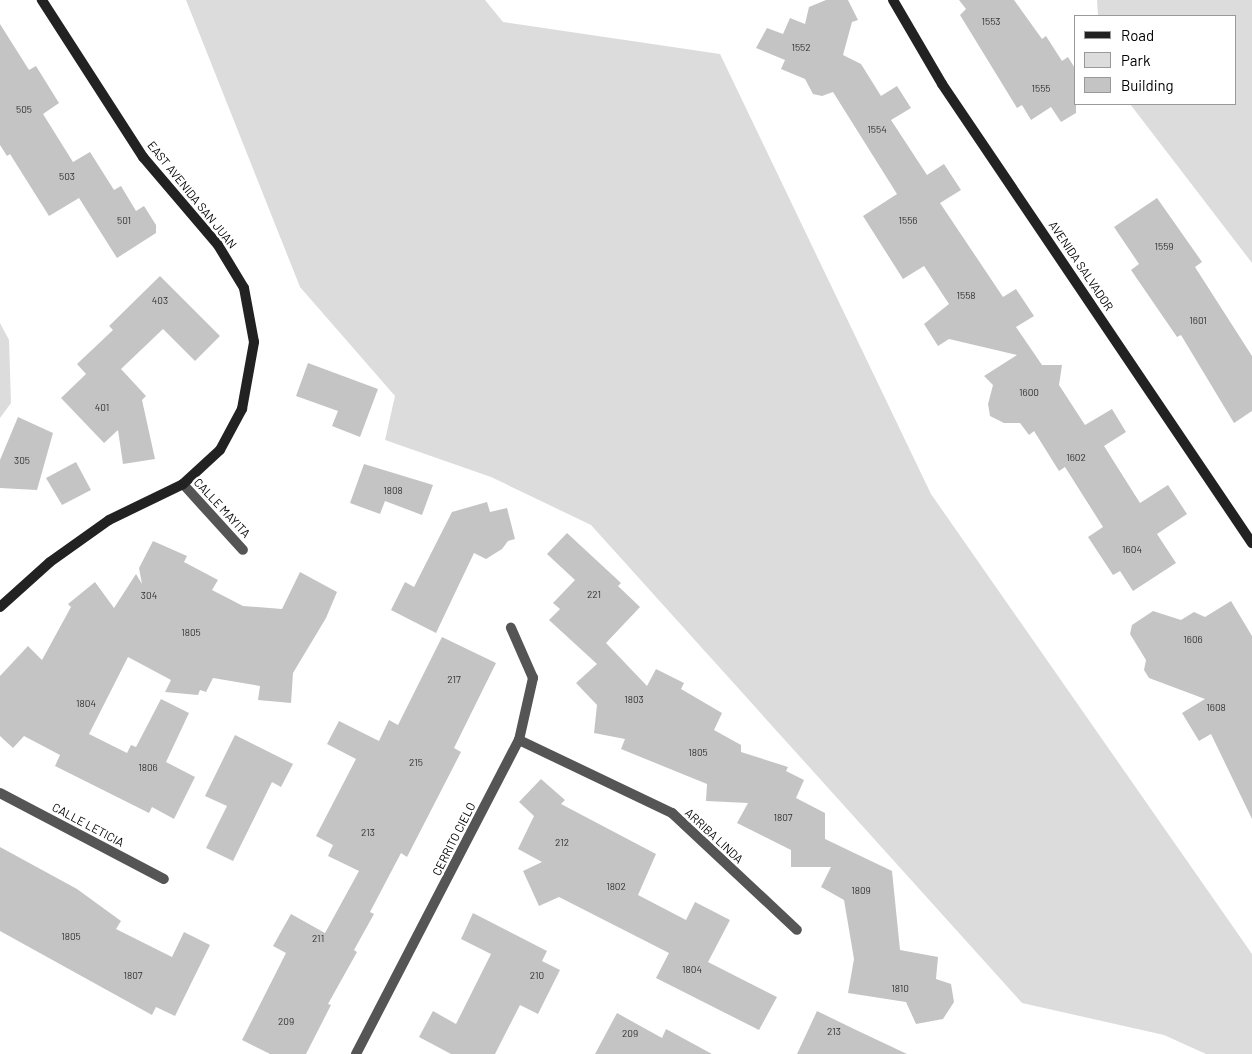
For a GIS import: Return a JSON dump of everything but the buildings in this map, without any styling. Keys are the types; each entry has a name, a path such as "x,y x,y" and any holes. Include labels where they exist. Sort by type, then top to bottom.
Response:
{"street":[{"name":"EAST AVENIDA SAN JUAN","path":"0,607 50,562 109,520 182,484 220,450 242,409 254,342 244,288 218,245 144,157 42,0"},
{"name":"AVENIDA SALVADOR","path":"893,0 942,84 1252,543"},
{"name":"CALLE MAYITA","path":"182,484 243,550"},
{"name":"CERRITO CIELO","path":"356,1054 519,740 533,678 511,628"},
{"name":"ARRIBA LINDA","path":"519,740 672,813 797,930"},
{"name":"CALLE LETICIA","path":"0,793 164,879"}],"green space":[{"path":"186,0 485,0 503,22 720,54 931,494 1252,954 1252,1054 1206,1054 1164,1035 1022,1003 591,525 491,477 385,440 395,396 300,287"},
{"path":"1097,0 1252,0 1252,263 1131,105 1237,105 1237,15 1098,15"},
{"path":"0,323 9,340 11,403 0,418"}]}
